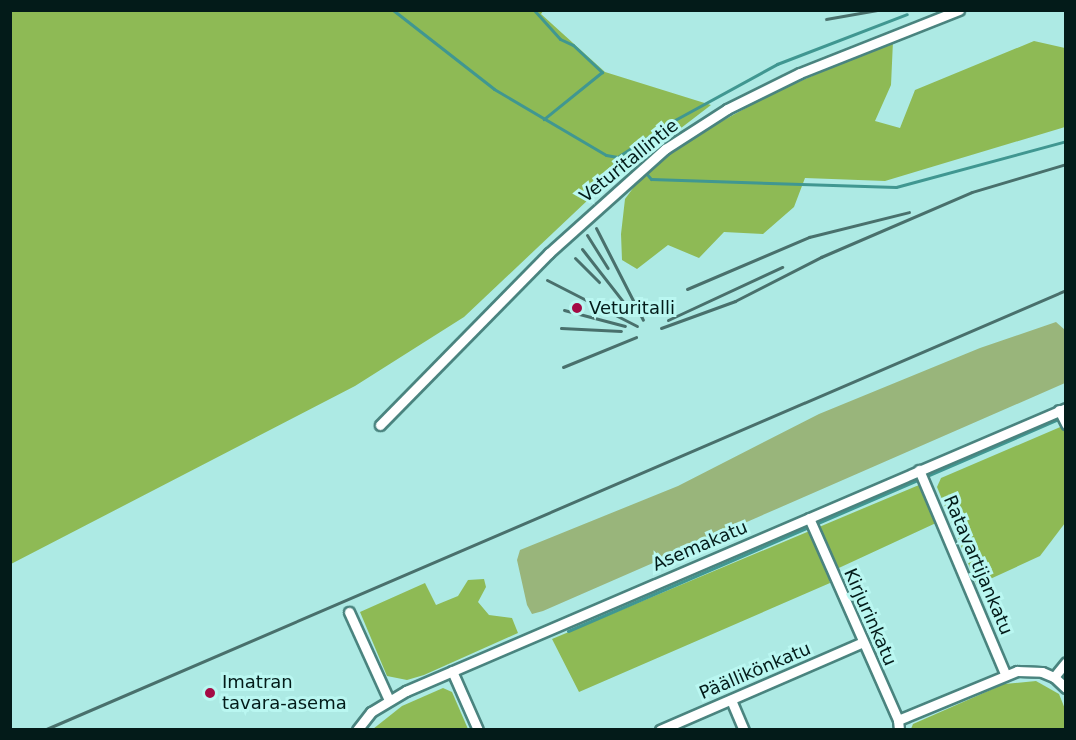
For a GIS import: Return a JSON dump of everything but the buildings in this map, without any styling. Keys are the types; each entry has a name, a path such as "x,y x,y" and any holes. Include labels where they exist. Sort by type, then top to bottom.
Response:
{"street":[{"name":"Veturitallintie","path":"380,425 549,253 665,149 727,109 800,73 959,10"},
{"path":"1062,409 1065,424"},
{"name":"Asemakatu","path":"357,729 364,717 389,700 452,671 1062,409"},
{"name":"Ratavartijankatu","path":"919,470 1005,674"},
{"name":"Kirjurinkatu","path":"809,518 898,725"},
{"path":"349,612 389,700"},
{"name":"Päällikönkatu","path":"660,729 863,642"},
{"path":"1054,677 1065,662"},
{"path":"898,725 1005,674 1030,670 1054,677 1065,688"},
{"path":"452,671 478,729"},
{"path":"731,700 744,729"}],"green space":[{"path":"11,10 543,11 541,14 605,72 711,105 590,198 464,317 355,386 11,564"},
{"path":"893,41 891,85 875,121 900,128 915,90 1034,41 1065,48 1065,127 885,181 805,178 794,207 763,234 724,232 699,258 668,245 637,269 622,260 621,234 625,199 645,172 695,136 773,93"},
{"path":"1056,322 1065,330 1065,383 543,611 532,614 527,605 517,560 520,550 678,486 819,414 980,348"},
{"path":"1065,425 1065,523 1040,556 977,585 937,487 941,478"},
{"path":"919,485 936,523 828,573 830,583 579,692 552,639"},
{"path":"484,579 486,587 478,602 489,615 512,618 518,633 424,675 407,680 387,676 360,612 425,583 436,605 458,596 468,580"},
{"path":"1036,681 1059,694 1065,709 1065,729 911,729 913,724 1004,684"},
{"path":"443,688 452,692 468,729 373,729 402,706"}],"waterway":[{"path":"393,10 494,89 606,155 635,160 651,179 896,187 1066,141"},
{"path":"534,10 560,39 573,45 602,72 544,119"},
{"path":"619,156 673,121 777,64 907,14"},
{"path":"568,631 1061,418"}],"railway":[{"path":"826,19 877,10"},
{"path":"661,328 735,301 821,257 972,192 1066,164"},
{"path":"687,289 809,237 909,212"},
{"path":"596,228 643,320"},
{"path":"587,235 608,268"},
{"path":"582,249 632,313"},
{"path":"575,258 599,282"},
{"path":"668,320 782,267"},
{"path":"547,280 637,326"},
{"path":"44,730 1066,290"},
{"path":"564,310 625,326"},
{"path":"561,328 621,331"},
{"path":"563,367 636,337"}],"place":[{"name":"Veturitalli","path":"577,308"},
{"name":"Imatran tavara-asema","path":"210,693"}]}
